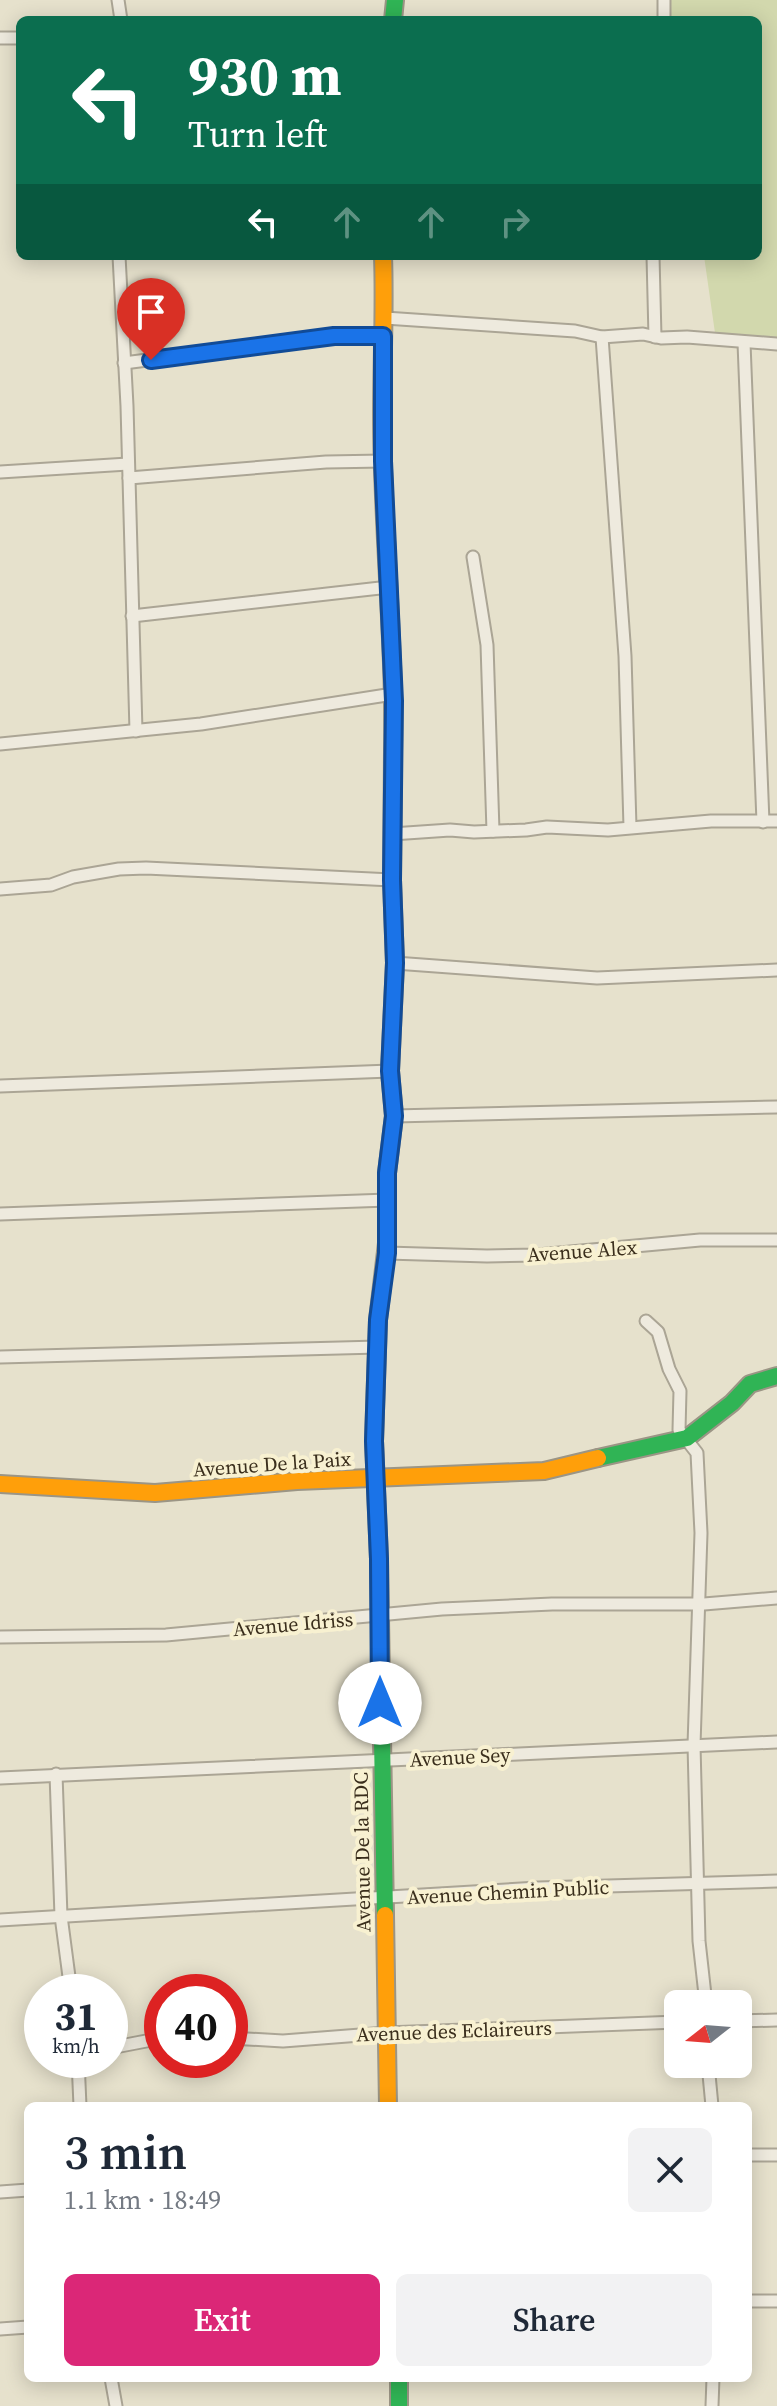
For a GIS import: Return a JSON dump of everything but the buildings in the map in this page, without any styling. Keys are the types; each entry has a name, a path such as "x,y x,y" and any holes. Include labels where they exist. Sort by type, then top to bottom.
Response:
{"street":[{"path":"119,260 136,731"},
{"name":"Avenue De la RDC","path":"383,260 383,461 393,694 395,963 390,1071 394,1116 387,1173 387,1253 378,1320 374,1441 388,2102"},
{"path":"653,260 655,337"},
{"path":"385,318 575,331 602,337 643,334 777,344"},
{"path":"124,363 334,336 383,336"},
{"path":"602,337 625,656 630,827"},
{"path":"744,343 763,822"},
{"path":"129,478 326,462 383,461"},
{"path":"0,472 128,464"},
{"path":"473,557 487,645 493,831"},
{"path":"132,616 389,587"},
{"path":"0,744 201,724 393,694"},
{"path":"392,834 547,827 584,830 711,821 777,821"},
{"path":"0,889 51,885 73,877 146,868 392,880"},
{"path":"395,963 597,978 777,970"},
{"path":"0,1086 390,1071"},
{"path":"394,1116 777,1107"},
{"path":"0,1214 388,1200"},
{"name":"Avenue Alex","path":"387,1253 538,1255 700,1240 777,1240"},
{"path":"646,1321 658,1332 669,1369 680,1391 679,1430 697,1453 701,1566 697,1603 694,1745 700,1957 704,1990"},
{"path":"0,1357 378,1347"},
{"path":"687,1438 732,1403 750,1384 777,1376"},
{"name":"Avenue De la Paix","path":"0,1484 155,1493 297,1481 544,1471 687,1438"},
{"name":"Avenue Idriss","path":"0,1637 166,1635 442,1609 777,1598"},
{"name":"Avenue Sey","path":"0,1778 777,1742"},
{"path":"56,1774 61,1916 69,1974"},
{"name":"Avenue Chemin Public","path":"0,1920 538,1888 777,1881"},
{"path":"752,2021 777,2020"},
{"name":"Avenue des Eclaireurs","path":"248,2039 283,2041 386,2033 664,2023"},
{"path":"79,2078 80,2102"},
{"path":"709,2078 712,2102"},
{"path":"752,2155 777,2155"},
{"path":"0,2192 24,2190"},
{"path":"752,2301 777,2301"},
{"path":"0,2329 24,2327"},
{"path":"112,2382 116,2406"},
{"path":"399,2382 399,2406"},
{"path":"712,2406 713,2382"}],"green space":[{"path":"666,0 777,0 777,346 716,340 705,260 762,260 762,16 668,16"}],"traffic: fast":[{"path":"393,16 395,0"},
{"path":"385,1915 374,1441 378,1320 387,1243"},
{"path":"598,1458 687,1438 732,1403 750,1384 777,1376"},
{"path":"399,2382 399,2406"}],"traffic: slow":[{"path":"383,260 383,457 393,752"},
{"path":"0,1484 155,1493 297,1481 544,1471 598,1458"},
{"path":"385,1915 388,2102"}],"traffic: jam":[{"path":"387,1243 387,1173 394,1116 390,1071 395,963 393,752"}],"route":[{"path":"151,360 334,336 383,336 383,461 394,701 392,880 395,963 390,1071 394,1116 387,1173 387,1253 378,1320 374,1441 380,1703"}]}
